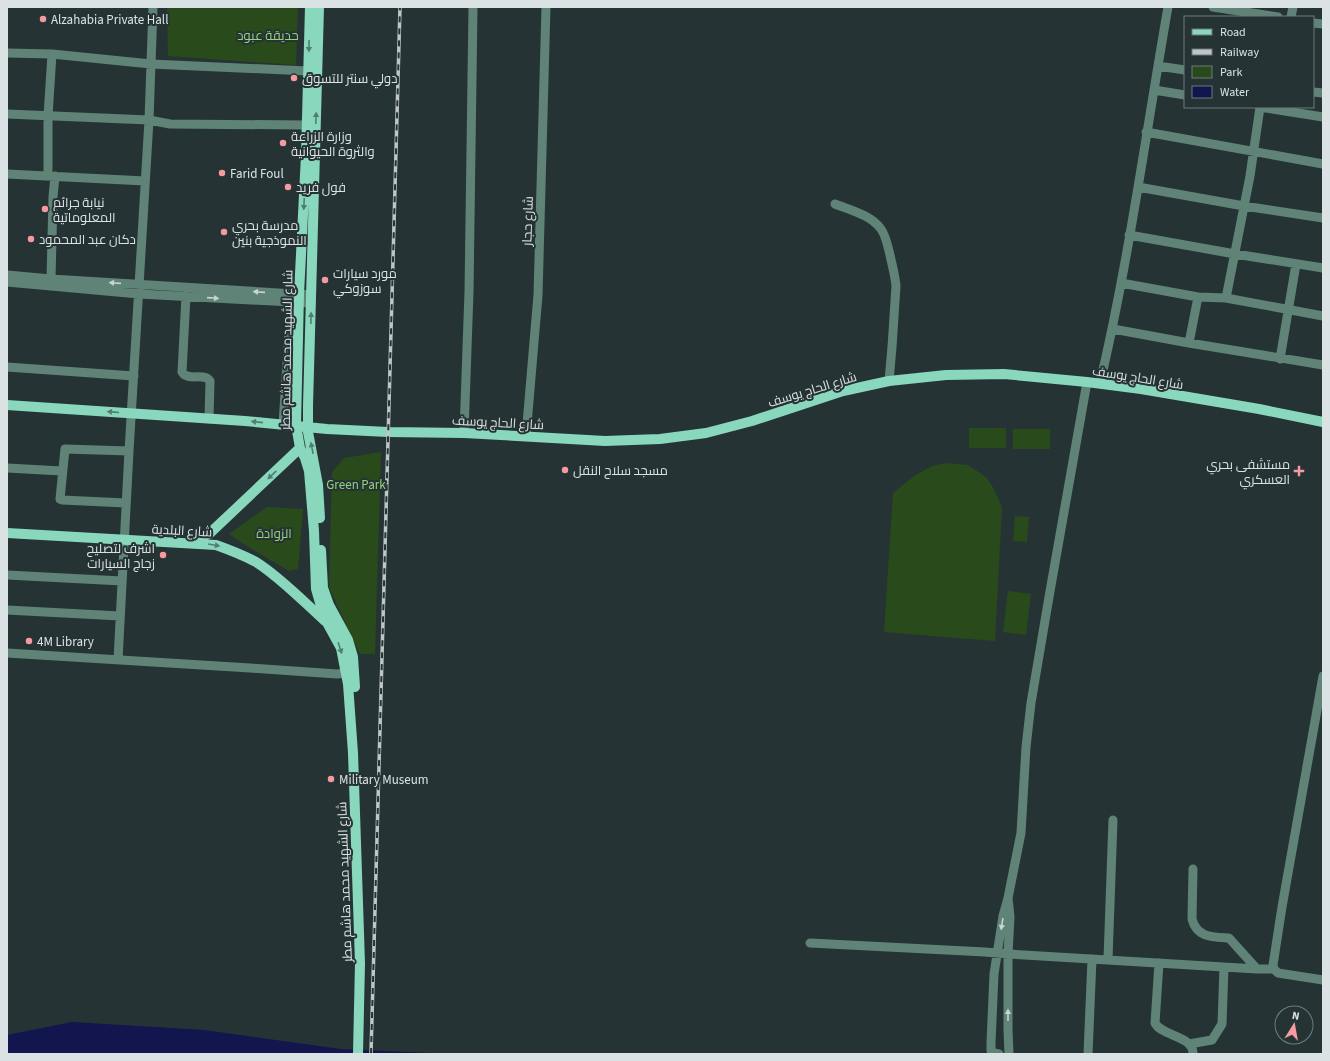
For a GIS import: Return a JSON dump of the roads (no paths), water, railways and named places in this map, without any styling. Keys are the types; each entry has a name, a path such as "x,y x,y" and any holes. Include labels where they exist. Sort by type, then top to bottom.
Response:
{"main road":[{"name":"شارع الشهيد محمد هاشم مطر","path":"310,7 306,155 296,300 296,425 300,448 309,471 314,531 316,590 324,617 329,624 340,648 347,674 353,754 362,997"},
{"name":"شارع الشهيد محمد هاشم مطر","path":"320,7 308,426 318,485 323,588 329,605 348,640 353,657 360,755 359,803 366,964 362,997"},
{"name":"شارع الحاج يوسف","path":"7,405 296,425 327,429 388,432 464,433 605,441 660,439 706,433 752,421 843,391 888,381 946,375 1004,374 1140,389 1323,422"},
{"name":"شارع البلدية","path":"7,533 124,538 197,538 209,534 300,448"},
{"name":"شارع البلدية","path":"7,528 216,545 239,553 257,563 271,573 329,624"},
{"path":"358,1054 362,997"},
{"path":"362,997 363,1054"}],"street":[{"path":"118,660 144,181 149,120 153,7"},
{"path":"464,433 469,285 473,7"},
{"name":"شارع حجار","path":"526,436 538,295 546,7"},
{"path":"1100,384 1113,329 1168,7"},
{"path":"1213,7 1272,16"},
{"path":"7,53 52,54 151,64 308,71"},
{"path":"51,279 53,197 48,116 52,54"},
{"path":"1158,66 1184,70"},
{"path":"1154,90 1184,95"},
{"path":"1226,298 1244,206 1260,108"},
{"path":"1266,108 1323,117"},
{"path":"7,114 149,120 170,124 306,125"},
{"path":"1146,132 1323,164"},
{"path":"7,174 144,181"},
{"path":"1138,187 1244,206 1323,218"},
{"path":"835,204 864,216 875,223 882,229 886,241 896,286 888,381"},
{"path":"1129,235 1323,268"},
{"path":"1280,359 1296,264"},
{"path":"7,275 139,284 296,300"},
{"path":"7,282 139,294 296,300 311,299"},
{"path":"1121,283 1198,297 1226,298 1323,316"},
{"path":"186,296 182,372 188,376 209,378 209,419"},
{"path":"1189,343 1198,297"},
{"path":"282,424 296,300"},
{"path":"1113,329 1323,366"},
{"path":"7,367 134,376"},
{"path":"999,1054 991,1051 990,1042 996,953 1021,833 1026,747 1031,703 1087,382"},
{"path":"126,503 61,500 62,471 65,449 129,451"},
{"path":"7,468 62,471"},
{"path":"7,575 122,581"},
{"path":"7,610 120,616"},
{"path":"7,653 347,674"},
{"path":"1323,676 1318,725 1279,925 1273,965 1274,969 1278,973 1323,980"},
{"path":"1108,959 1113,820"},
{"path":"1193,869 1192,919 1194,926 1207,936 1229,938 1257,969"},
{"path":"1008,898 1010,917 1008,954 1009,1054"},
{"path":"810,943 1274,969"},
{"path":"1088,1054 1092,959"},
{"path":"1159,963 1155,1023 1159,1028 1189,1044 1192,1048 1193,1054"},
{"path":"1189,1044 1212,1040 1221,1027 1224,967"}],"water":[{"path":"72,1022 204,1030 341,1049 431,1053 547,1054 7,1054 7,1035"}],"railway":[{"path":"371,1054 400,7"}],"place":[{"name":"Alzahabia Private Hall","path":"43,19"},
{"name":"دولي سنتر للتسوق","path":"294,78"},
{"name":"وزارة الزراعة والثروة الحيوانية","path":"283,143"},
{"name":"Farid Foul","path":"222,173"},
{"name":"فول فريد","path":"288,187"},
{"name":"نيابة جرائم المعلوماتية","path":"45,209"},
{"name":"مدرسة بحري النموذجية بنين","path":"224,232"},
{"name":"دكان عبد المحمود","path":"31,239"},
{"name":"مورد سيارات سوزوكي","path":"325,280"},
{"name":"مسجد سلاح النقل","path":"565,470"},
{"name":"مستشفى بحري العسكري","path":"1299,471"},
{"name":"اشرف لتصليح زجاج السيارات","path":"163,555"},
{"name":"4M Library","path":"29,641"},
{"name":"Military Museum","path":"331,779"}],"park label":[{"name":"حديقة عبود","path":"268,35"},
{"name":"Green Park","path":"356,484"},
{"name":"الزوادة","path":"274,533"}]}
